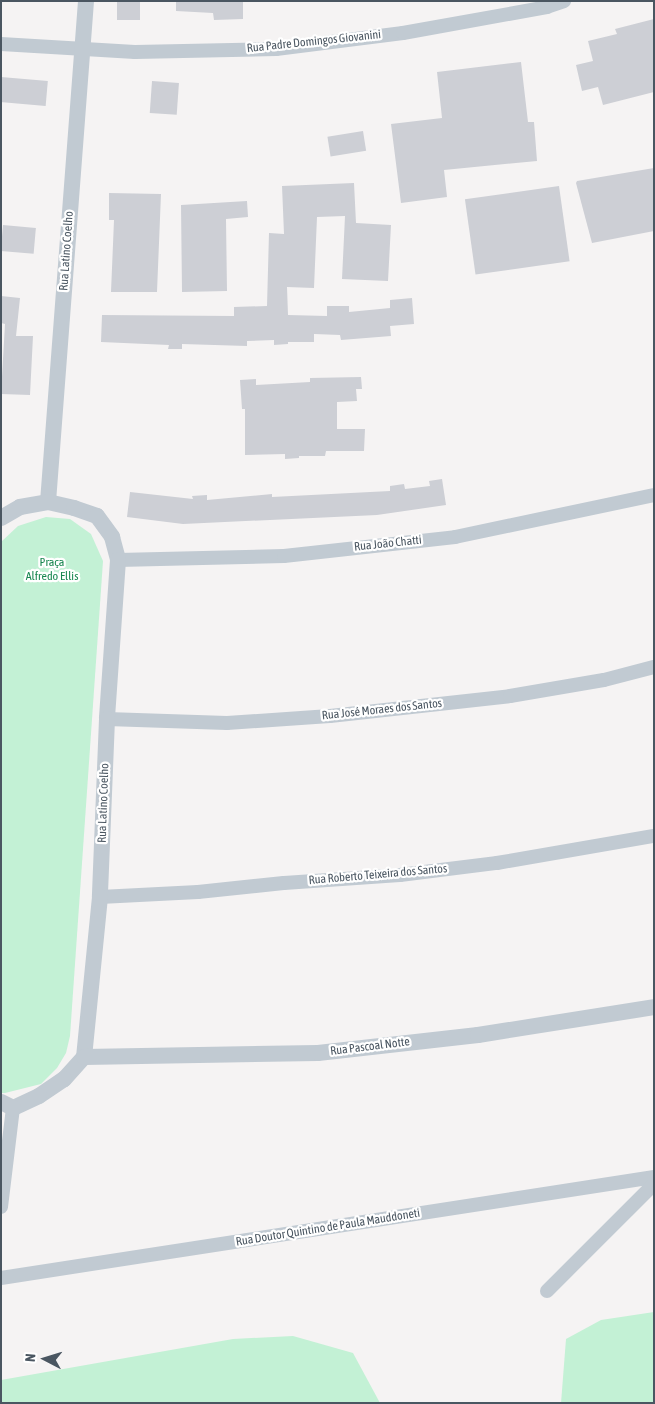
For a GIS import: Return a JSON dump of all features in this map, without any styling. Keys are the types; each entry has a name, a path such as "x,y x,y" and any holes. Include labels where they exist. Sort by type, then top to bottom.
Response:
{"street":[{"name":"Rua Latino Coelho","path":"48,502 86,1"},
{"name":"Rua Padre Domingos Giovanini","path":"1,44 135,52 276,49 403,33 548,7 564,1"},
{"name":"Rua João Chatti","path":"118,560 284,556 455,537 654,496"},
{"name":"Rua Latino Coelho","path":"1,518 20,507 48,502 97,516 112,537 118,560 107,719 100,897 84,1058"},
{"name":"Rua José Moraes dos Santos","path":"107,719 227,723 330,716 510,696 604,680 654,667"},
{"name":"Rua Roberto Teixeira dos Santos","path":"100,897 198,892 284,883 400,875 497,863 654,836"},
{"name":"Rua Pascoal Notte","path":"84,1058 318,1053 478,1035 654,1007"},
{"path":"1,1206 7,1105 39,1096 64,1079 84,1058"},
{"name":"Rua Doutor Quintino de Paula Mauddoneti","path":"1,1278 654,1177"},
{"path":"546,1292 654,1184"}],"green space":[{"name":"Praça Alfredo Ellis","path":"46,517 70,519 91,534 103,561 70,1036 66,1053 57,1068 41,1084 1,1093 1,542 18,526"},
{"path":"654,1312 654,1403 561,1403 566,1339 601,1320"},
{"path":"293,1336 353,1353 380,1403 1,1403 1,1380 233,1339"}],"building":[{"path":"117,1 140,1 140,20 117,20"},
{"path":"176,1 243,1 243,19 214,20 213,13 176,11"},
{"path":"654,19 654,92 603,105 598,87 582,91 576,65 593,61 588,41 617,34 615,29"},
{"path":"521,62 528,122 534,122 537,161 444,170 447,197 401,203 391,124 442,118 437,72"},
{"path":"1,77 48,81 46,106 1,102"},
{"path":"152,81 179,83 177,115 150,113"},
{"path":"363,131 366,151 331,156 327,137"},
{"path":"654,168 654,231 592,243 577,181"},
{"path":"354,183 356,223 391,225 388,281 342,279 345,216 317,217 314,288 287,287 288,315 327,316 327,306 349,306 349,312 390,308 390,300 412,298 414,324 390,326 391,336 341,340 340,335 314,334 314,342 288,342 288,344 274,345 274,340 247,341 247,346 182,344 182,349 168,349 169,345 101,342 102,315 234,316 234,307 267,306 269,233 284,234 282,186"},
{"path":"559,186 570,261 476,274 465,199"},
{"path":"109,193 161,194 157,292 111,292 114,220 109,220"},
{"path":"247,201 248,217 226,219 227,291 182,292 181,205"},
{"path":"3,225 36,228 34,254 1,251"},
{"path":"1,296 20,298 16,336 33,336 30,395 1,394 5,324 1,323"},
{"path":"361,377 362,389 356,389 357,401 337,402 337,429 365,429 364,451 326,451 325,456 299,456 299,458 285,459 285,454 245,455 245,409 242,409 240,380 256,379 256,385 310,382 310,378"},
{"path":"442,479 446,505 377,515 183,524 127,517 130,492 193,499 192,496 207,495 207,500 272,494 272,497 390,491 390,486 404,484 405,489 430,486 429,481"}]}
